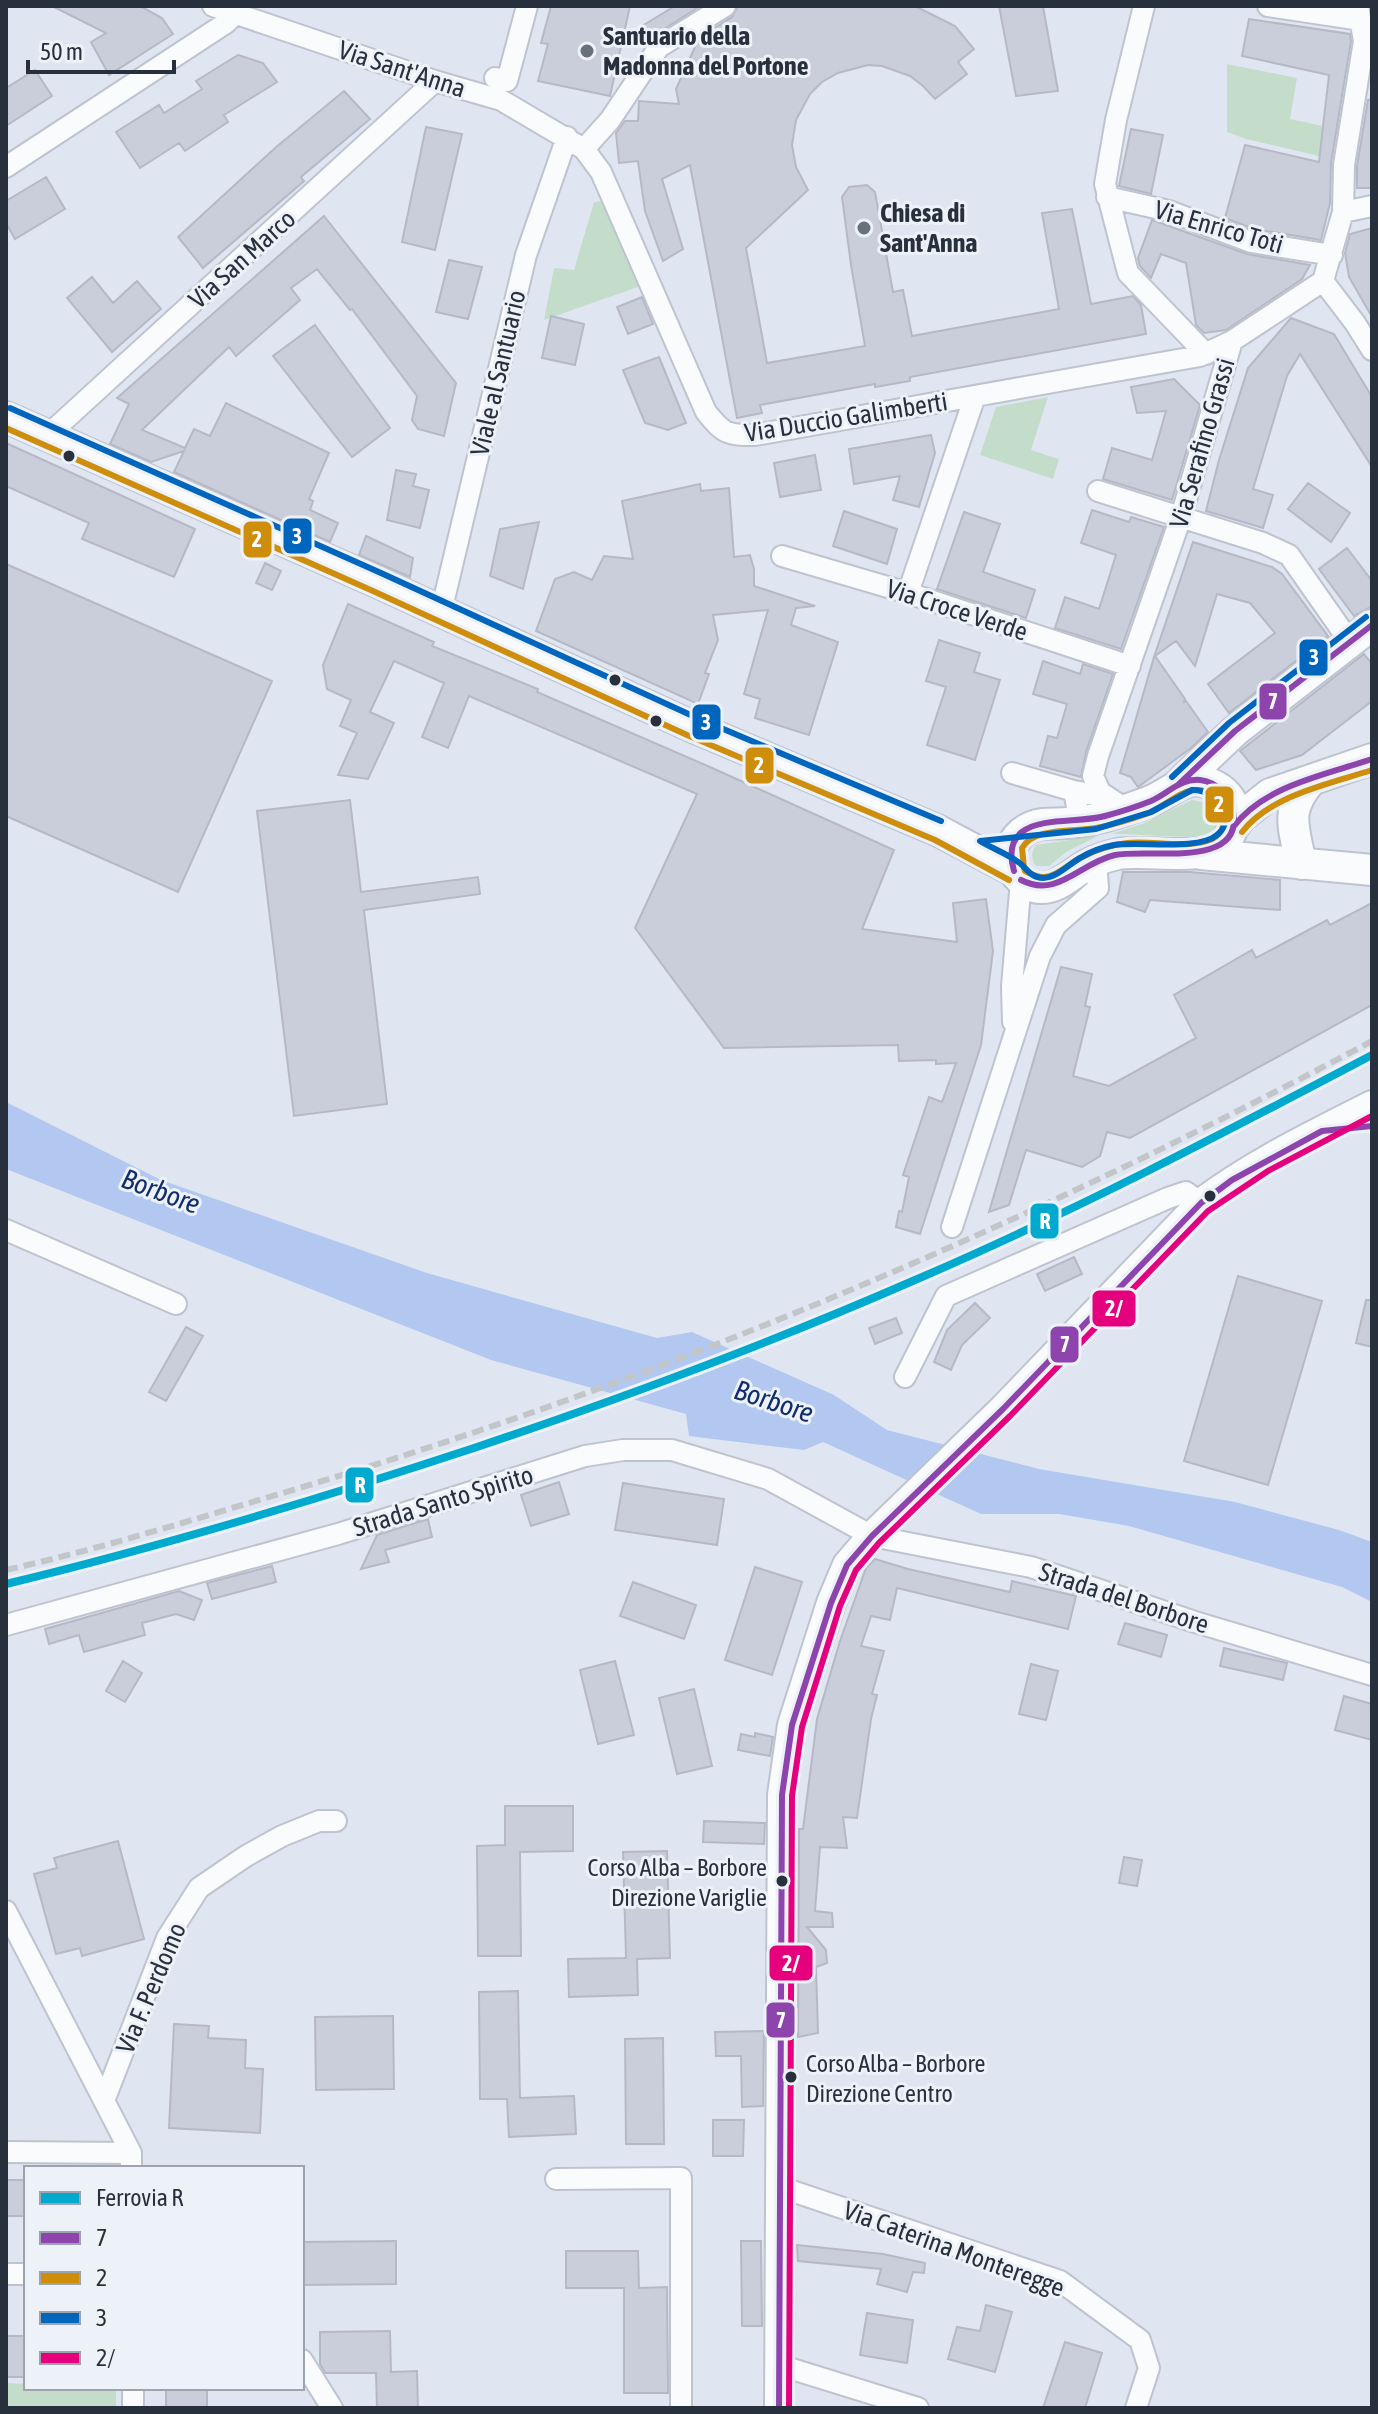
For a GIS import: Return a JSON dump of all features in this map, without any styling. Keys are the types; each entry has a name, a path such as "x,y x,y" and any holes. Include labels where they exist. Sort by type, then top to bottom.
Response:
{"main road":[{"path":"6,417 691,726 939,831 1030,886 1071,892 1096,861 1141,852 1199,854 1372,870"},
{"path":"939,831 992,831 1074,822 1101,817 1117,803 1153,801 1179,784 1235,731 1361,633"},
{"path":"1179,784 1204,780 1245,794 1270,794 1372,759"},
{"path":"1301,864 1292,820 1297,796 1316,778"},
{"path":"1219,787 1231,802 1234,826"},
{"path":"1199,854 1222,847 1241,817 1270,794"},
{"path":"1017,876 1011,861 1011,850 1022,831 1032,826"}],"street":[{"name":"Via Sant'Anna","path":"213,6 435,81 501,100 576,143"},
{"path":"495,78 507,81 527,6"},
{"path":"576,143 610,120 659,47 725,6"},
{"path":"1144,6 1116,120 1105,184 1107,197 1128,273 1206,354"},
{"path":"1268,6 1359,13 1368,42 1344,165 1343,212 1323,281 1372,350"},
{"path":"6,167 226,23 235,14"},
{"name":"Via San Marco","path":"48,435 435,81"},
{"name":"Via Duccio Galimberti","path":"576,143 601,172 706,412 720,430 734,435 755,435 1206,354 1232,341"},
{"name":"Viale al Santuario","path":"441,612 526,255 576,143"},
{"name":"Via Enrico Toti","path":"1107,197 1169,211 1251,242 1332,255"},
{"path":"1343,212 1372,206"},
{"name":"Via Serafino Grassi","path":"1117,803 1100,792 1093,776 1181,517 1232,341 1323,281"},
{"path":"908,593 975,396"},
{"path":"1098,491 1263,543 1289,555 1361,633"},
{"name":"Via Croce Verde","path":"782,556 908,593 1130,666"},
{"path":"1012,773 1117,803"},
{"path":"1074,791 1077,807 1074,822"},
{"path":"1014,1038 1012,986 1017,876"},
{"path":"952,1227 1046,940 1071,892"},
{"path":"779,2408 782,1807 786,1766 801,1692 847,1565 872,1536 1003,1409 1201,1203 1232,1180 1372,1105"},
{"path":"1322,1131 1372,1126"},
{"path":"905,1377 946,1296 1168,1198 1186,1192 1201,1203"},
{"path":"6,1230 176,1304"},
{"name":"Strada Santo Spirito","path":"6,1625 338,1534 585,1456 623,1450 672,1450 768,1479 872,1536"},
{"name":"Strada del Borbore","path":"872,1536 1031,1567 1195,1622 1372,1675"},
{"name":"Via F. Perdomo","path":"104,2101 167,1938 199,1888 282,1836 319,1821 336,1821"},
{"path":"6,1911 131,2160 6,2152"},
{"path":"556,2179 681,2178 681,2408"},
{"name":"Via Caterina Monteregge","path":"780,2187 1060,2281 1140,2340 1149,2368 1136,2408"},
{"path":"304,2363 332,2408"},
{"path":"779,2365 918,2408"}],"green space":[{"path":"1227,64 1297,78 1290,119 1323,126 1319,156 1227,132"},
{"path":"603,201 641,286 544,320 554,268 574,270 594,202"},
{"path":"1048,397 1031,450 1059,459 1053,479 980,455 996,407"},
{"path":"1192,800 1205,804 1214,813 1216,824 1207,834 1111,834 1142,824"},
{"path":"1098,836 1066,852 1049,866 1036,866 1033,861 1032,853 1036,845"},
{"path":"6,2383 24,2384 24,2390 116,2390 116,2408 6,2408"}],"water":[{"name":"Borbore","path":"6,1102 161,1180 427,1273 657,1338 692,1332 834,1395 887,1430 1039,1469 1235,1502 1372,1542 1372,1602 1342,1587 1129,1526 1059,1514 981,1514 823,1442 804,1450 689,1436 686,1414 491,1360 6,1169"}],"building":[{"path":"52,6 140,6 162,18 173,34 109,75 91,42 106,33"},
{"name":"Santuario della Madonna del Portone","path":"551,6 630,6 610,96 538,81 548,44 541,43"},
{"path":"675,6 700,6 641,44 642,26"},
{"path":"738,6 915,6 955,26 974,49 958,62 967,74 935,99 910,76 882,66 868,65 838,73 810,94 796,120 792,145 796,167 808,190 746,248 767,363 865,346 842,197 849,187 867,185 875,192 893,292 903,290 912,336 1059,309 1042,213 1072,209 1091,304 1133,296 1141,305 1146,334 910,377 910,381 875,387 875,384 760,405 762,413 737,418 690,165 662,179 683,249 663,261 645,211 638,161 619,163 616,133 625,121 638,121 639,101 679,104 676,89 699,38 732,17"},
{"path":"999,6 1043,6 1058,91 1016,96"},
{"path":"1249,19 1350,34 1331,163 1330,203 1321,240 1254,229 1225,218 1245,145 1319,162 1329,75 1242,56"},
{"path":"238,55 263,63 277,82 224,115 228,122 185,151 179,143 140,168 116,132 159,105 164,113 202,89 196,81"},
{"path":"35,70 52,96 6,126 6,88"},
{"path":"344,91 370,119 301,177 304,181 203,268 178,237 275,148"},
{"path":"1372,99 1372,188 1357,188 1357,166 1368,100"},
{"path":"426,127 462,134 435,250 402,242"},
{"path":"1131,129 1163,135 1151,194 1119,186"},
{"path":"46,177 65,209 15,239 6,223 6,201"},
{"path":"324,216 456,383 444,436 418,429 412,420 417,396 352,309 317,269 291,288 300,300 236,356 229,347 142,430 185,448 194,429 210,436 226,403 329,453 309,499 313,501 310,510 338,523 330,542 174,472 184,451 151,462 110,444 129,404 117,398"},
{"path":"1152,220 1247,254 1310,265 1302,279 1226,330 1204,333 1196,325 1186,263 1161,254 1151,278 1140,266 1138,258"},
{"path":"1372,228 1372,317 1349,277 1345,253 1350,234"},
{"path":"449,260 482,267 468,319 436,312"},
{"path":"92,277 113,303 137,281 161,309 112,352 67,298"},
{"path":"642,297 653,324 628,334 617,307"},
{"path":"551,316 584,324 575,365 542,358"},
{"path":"1291,318 1334,334 1372,397 1372,467 1300,354 1287,376 1253,489 1273,495 1263,528 1206,511 1248,368"},
{"path":"315,325 390,428 352,457 273,356"},
{"path":"659,357 686,423 668,430 645,423 623,370"},
{"path":"1174,379 1200,405 1172,500 1103,479 1112,448 1152,460 1166,411 1137,413 1131,387"},
{"path":"931,435 935,453 919,507 893,500 900,476 854,484 849,449"},
{"path":"6,443 195,529 174,577 82,539 89,523 6,486"},
{"path":"815,455 821,490 780,497 774,463"},
{"path":"396,470 416,474 413,486 429,490 420,528 387,520"},
{"path":"1308,483 1350,513 1331,542 1288,509"},
{"path":"700,484 701,491 729,488 734,557 750,555 754,586 815,606 796,608 791,625 838,642 809,735 755,718 760,699 744,694 768,610 713,615 718,640 705,673 709,674 698,704 536,631 555,579 574,572 592,580 604,556 633,559 622,501"},
{"path":"1092,510 1129,522 1131,517 1164,527 1121,649 1055,628 1065,597 1099,609 1116,555 1081,543"},
{"path":"844,511 897,529 887,564 833,546"},
{"path":"964,512 1000,524 983,572 1035,590 1026,618 937,589"},
{"path":"539,522 523,589 490,576 500,529"},
{"path":"366,536 413,558 410,577 359,555"},
{"path":"1193,542 1272,567 1282,574 1328,636 1229,713 1208,684 1275,633 1250,603 1217,594 1195,666 1176,641 1155,656 1185,699 1184,702 1208,732 1138,787 1131,777 1120,773 1154,657"},
{"path":"1347,548 1372,581 1372,606 1354,616 1319,569"},
{"path":"265,563 281,571 272,590 256,583"},
{"path":"6,564 272,681 178,892 6,816"},
{"path":"348,604 434,642 432,646 538,689 537,692 894,850 862,929 957,942 953,903 986,899 993,951 981,1045 920,1234 896,1227 909,1177 903,1175 929,1097 942,1102 956,1063 899,1061 898,1045 724,1048 635,928 697,794 469,696 448,748 422,737 444,683 394,661 370,712 394,723 368,779 338,775 357,733 340,726 351,700 327,689 323,665"},
{"path":"939,640 980,653 974,672 1000,680 975,760 927,745 946,687 926,681"},
{"path":"1364,654 1372,664 1372,701 1302,755 1256,770 1240,751"},
{"path":"1043,661 1080,674 1083,664 1113,674 1086,752 1081,777 1040,766 1048,736 1057,738 1067,704 1033,694"},
{"path":"350,800 361,892 478,877 480,894 364,910 387,1104 294,1116 257,811"},
{"path":"1123,872 1190,872 1280,880 1280,910 1150,900 1145,912 1117,902"},
{"path":"1372,903 1372,1005 1130,1138 1107,1132 1100,1156 1082,1167 1026,1150 1009,1205 989,1212 1061,967 1092,974 1085,1006 1090,1007 1073,1076 1109,1086 1196,1038 1174,995 1252,950 1256,958 1327,920 1330,925"},
{"path":"1074,1257 1082,1274 1045,1291 1037,1274"},
{"path":"1238,1276 1322,1301 1268,1485 1184,1461"},
{"path":"1366,1300 1372,1300 1372,1347 1356,1343"},
{"path":"975,1303 990,1318 962,1345 951,1370 934,1362 947,1330"},
{"path":"896,1318 902,1333 875,1344 869,1328"},
{"path":"186,1327 203,1336 166,1401 149,1392"},
{"path":"559,1482 569,1514 531,1526 521,1495"},
{"path":"623,1483 724,1499 717,1545 615,1530"},
{"path":"428,1519 432,1537 385,1550 389,1562 361,1569 377,1535"},
{"path":"875,1559 1010,1592 1012,1581 1076,1596 1068,1629 897,1588 890,1620 871,1616 861,1646 884,1651 872,1694 877,1695 857,1818 843,1817 847,1848 820,1847 815,1911 832,1913 833,1927 807,1927 826,1950 827,1963 816,1967 818,2033 798,2037 799,1829 803,1829 817,1719 866,1568"},
{"path":"272,1566 276,1582 212,1599 207,1583"},
{"path":"755,1567 802,1582 772,1675 725,1660"},
{"path":"633,1582 696,1605 684,1639 620,1616"},
{"path":"179,1591 202,1600 194,1620 176,1614 142,1623 145,1635 84,1652 79,1635 49,1644 45,1629"},
{"path":"1125,1623 1167,1635 1161,1657 1118,1644"},
{"path":"1224,1648 1287,1663 1283,1680 1220,1666"},
{"path":"123,1661 142,1673 125,1702 106,1691"},
{"path":"615,1661 634,1735 598,1744 580,1670"},
{"path":"1031,1664 1058,1671 1046,1720 1019,1714"},
{"path":"694,1689 712,1766 677,1774 659,1698"},
{"path":"1344,1696 1372,1704 1372,1740 1335,1730"},
{"path":"755,1733 773,1737 770,1756 738,1750 741,1734 755,1737"},
{"path":"505,1806 573,1806 573,1851 520,1852 521,1956 478,1956 477,1846 505,1845"},
{"path":"704,1821 765,1823 764,1844 703,1842"},
{"path":"118,1841 144,1939 82,1956 80,1948 56,1954 34,1874 57,1868 54,1858"},
{"path":"667,1851 670,1958 637,1959 638,1995 569,1997 568,1959 626,1958 623,1852"},
{"path":"1124,1857 1142,1860 1137,1886 1119,1883"},
{"path":"518,1991 520,2098 574,2096 576,2134 509,2137 507,2099 480,2099 479,1992"},
{"path":"393,2016 394,2089 316,2090 315,2017"},
{"path":"174,2024 209,2026 208,2038 246,2040 245,2068 263,2069 260,2133 169,2128"},
{"path":"764,2031 763,2106 742,2107 741,2056 716,2056 715,2032"},
{"path":"663,2038 664,2144 626,2144 625,2039"},
{"path":"713,2120 744,2120 743,2156 713,2156"},
{"path":"6,2180 24,2180 24,2216 6,2216"},
{"path":"396,2241 396,2284 304,2285 304,2242"},
{"path":"741,2241 761,2241 762,2326 742,2326"},
{"path":"797,2245 883,2254 925,2263 924,2273 913,2272 907,2292 877,2284 881,2269 798,2261"},
{"path":"566,2251 638,2251 639,2288 667,2287 668,2393 624,2393 624,2288 566,2288"},
{"path":"986,2305 1012,2312 995,2372 948,2359 957,2327 980,2331"},
{"path":"867,2313 913,2320 907,2363 860,2355"},
{"path":"390,2331 391,2372 417,2371 418,2408 377,2408 376,2373 325,2373 320,2364 320,2332"},
{"path":"6,2336 24,2336 24,2377 6,2377"},
{"path":"1065,2342 1102,2353 1085,2408 1043,2408"},
{"path":"166,2390 207,2390 207,2408 166,2408"}],"railway":[{"path":"6,1570 138,1536 412,1453 694,1353 969,1239 1105,1176 1372,1041"}],"rail line":[{"name":"R","path":"6,1584 183,1538 358,1485 530,1429 751,1348 1031,1228 1372,1055"}],"transit line":[{"name":"3","path":"10,408 695,717 941,821"},
{"name":"2","path":"6,428 687,735 935,840 1009,880"},
{"name":"3","path":"1172,777 1229,723 1366,617"},
{"name":"7","path":"1179,784 1235,731 1372,625"},
{"name":"7","path":"1234,826 1262,800 1279,791 1372,759"},
{"name":"2","path":"1242,832 1254,819 1285,800 1372,770"},
{"name":"7","path":"1014,871 1013,845 1030,827 1116,813 1151,801 1193,780 1217,786 1231,805 1233,830 1224,842 1210,849 1170,854 1115,855 1058,883 1034,885 1021,880"},
{"name":"2","path":"1024,868 1022,848 1036,837 1122,822 1149,813 1192,790 1206,792 1219,803 1222,811 1223,827 1212,839 1181,844 1121,844 1091,853 1048,876 1025,871"},
{"name":"3","path":"1192,790 1209,794 1216,800 1225,822 1217,835 1197,843 1110,846 1088,854 1058,873 1039,878 1013,858 980,841 1096,829 1151,812 1192,790"},
{"name":"2/","path":"789,2408 792,1796 802,1727 840,1606 856,1570 879,1543 1010,1416 1208,1211 1268,1171 1372,1116"},
{"name":"7","path":"779,2408 782,1795 792,1725 831,1603 847,1565 872,1536 1003,1409 1201,1203 1232,1180 1322,1131 1372,1126"}],"place":[{"name":"Santuario della Madonna del Portone","path":"587,51"},
{"name":"Chiesa di Sant'Anna","path":"864,228"},
{"name":"Corso Alba – Borbore Direzione Variglie","path":"782,1881"},
{"name":"Corso Alba – Borbore Direzione Centro","path":"791,2077"}]}
